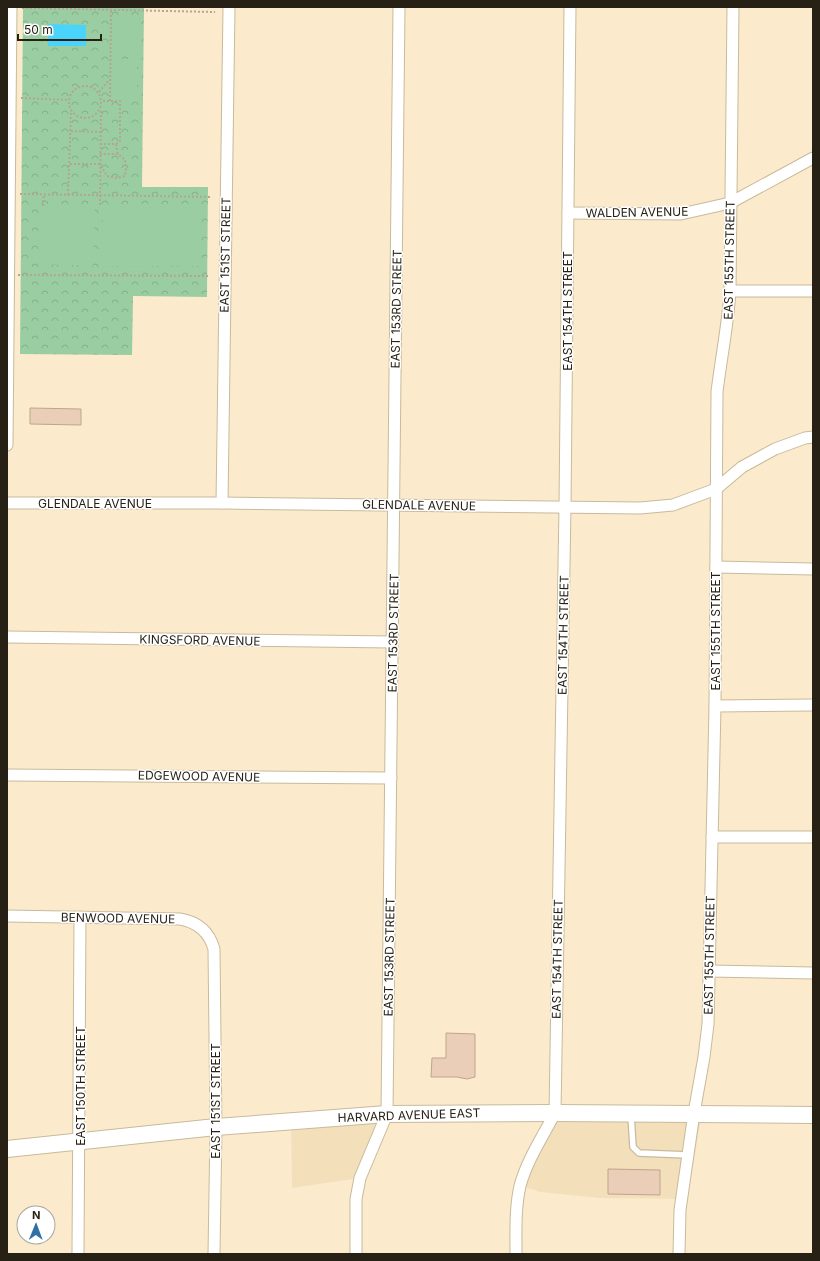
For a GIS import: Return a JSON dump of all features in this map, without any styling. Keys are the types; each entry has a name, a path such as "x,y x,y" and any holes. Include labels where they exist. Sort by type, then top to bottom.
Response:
{"main road":[{"name":"HARVARD AVENUE EAST","path":"7,1149 216,1127 387,1114 555,1112 813,1115"}],"street":[{"name":"EAST 151ST STREET","path":"222,503 229,7"},
{"name":"EAST 153RD STREET","path":"356,1254 356,1199 360,1178 387,1114 399,7"},
{"name":"EAST 154TH STREET","path":"516,1254 516,1210 520,1185 555,1112 565,506 570,7"},
{"name":"EAST 155TH STREET","path":"679,1254 680,1210 708,1024 715,706 717,392 728,319 730,290 733,7"},
{"path":"7,445 16,8"},
{"name":"WALDEN AVENUE","path":"568,213 681,214 730,204 813,158"},
{"path":"730,290 813,291"},
{"name":"GLENDALE AVENUE","path":"7,503 222,503 640,508 673,505 716,489 742,467 775,450 805,438 813,438"},
{"path":"716,568 813,569"},
{"name":"KINGSFORD AVENUE","path":"7,637 392,642"},
{"path":"715,706 813,705"},
{"name":"EDGEWOOD AVENUE","path":"7,775 391,778"},
{"path":"712,837 813,838"},
{"name":"BENWOOD AVENUE","path":"7,916 180,918 191,921 204,930 211,938 214,949"},
{"name":"EAST 150TH STREET","path":"78,1254 80,1142 80,917"},
{"name":"EAST 151ST STREET","path":"214,949 216,1127 214,1254"},
{"path":"709,972 813,973"}],"lane":[{"path":"631,1113 633,1147 640,1154 688,1155"}],"path":[{"path":"16,8 215,12"},
{"path":"110,101 111,10"},
{"path":"99,92 110,80"},
{"path":"68,195 71,131 71,110 69,100 74,90 84,86 95,88 99,92 102,101 100,132 100,205"},
{"path":"20,98 69,100"},
{"path":"100,144 116,144 120,141 120,101 102,101"},
{"path":"71,110 79,117 89,118 94,116 101,108"},
{"path":"71,131 100,132"},
{"path":"100,164 107,176 117,178 125,176 125,160 118,154 116,144"},
{"path":"100,154 118,154"},
{"path":"70,164 100,164"},
{"path":"19,194 212,197"},
{"path":"43,206 44,194"},
{"path":"17,275 210,276"}],"shaded area":[{"path":"555,1113 702,1113 687,1199 599,1198 540,1192 520,1185"},
{"path":"387,1114 360,1178 292,1188 291,1121"}],"green space":[{"path":"23,7 144,7 142,187 208,187 207,297 133,296 132,355 20,354"},
{"path":"112,16 139,16 139,55 111,54"},
{"path":"112,59 137,59 137,98 111,97"},
{"path":"39,205 95,207 93,266 38,264"},
{"path":"103,207 202,208 201,266 101,266"}],"water":[{"path":"48,24 86,25 86,46 48,46"}],"building":[{"path":"30,408 81,409 81,425 30,424"},
{"path":"446,1033 475,1034 475,1077 467,1079 457,1077 431,1077 432,1058 446,1058"},
{"path":"608,1169 660,1170 660,1195 608,1194"}]}
